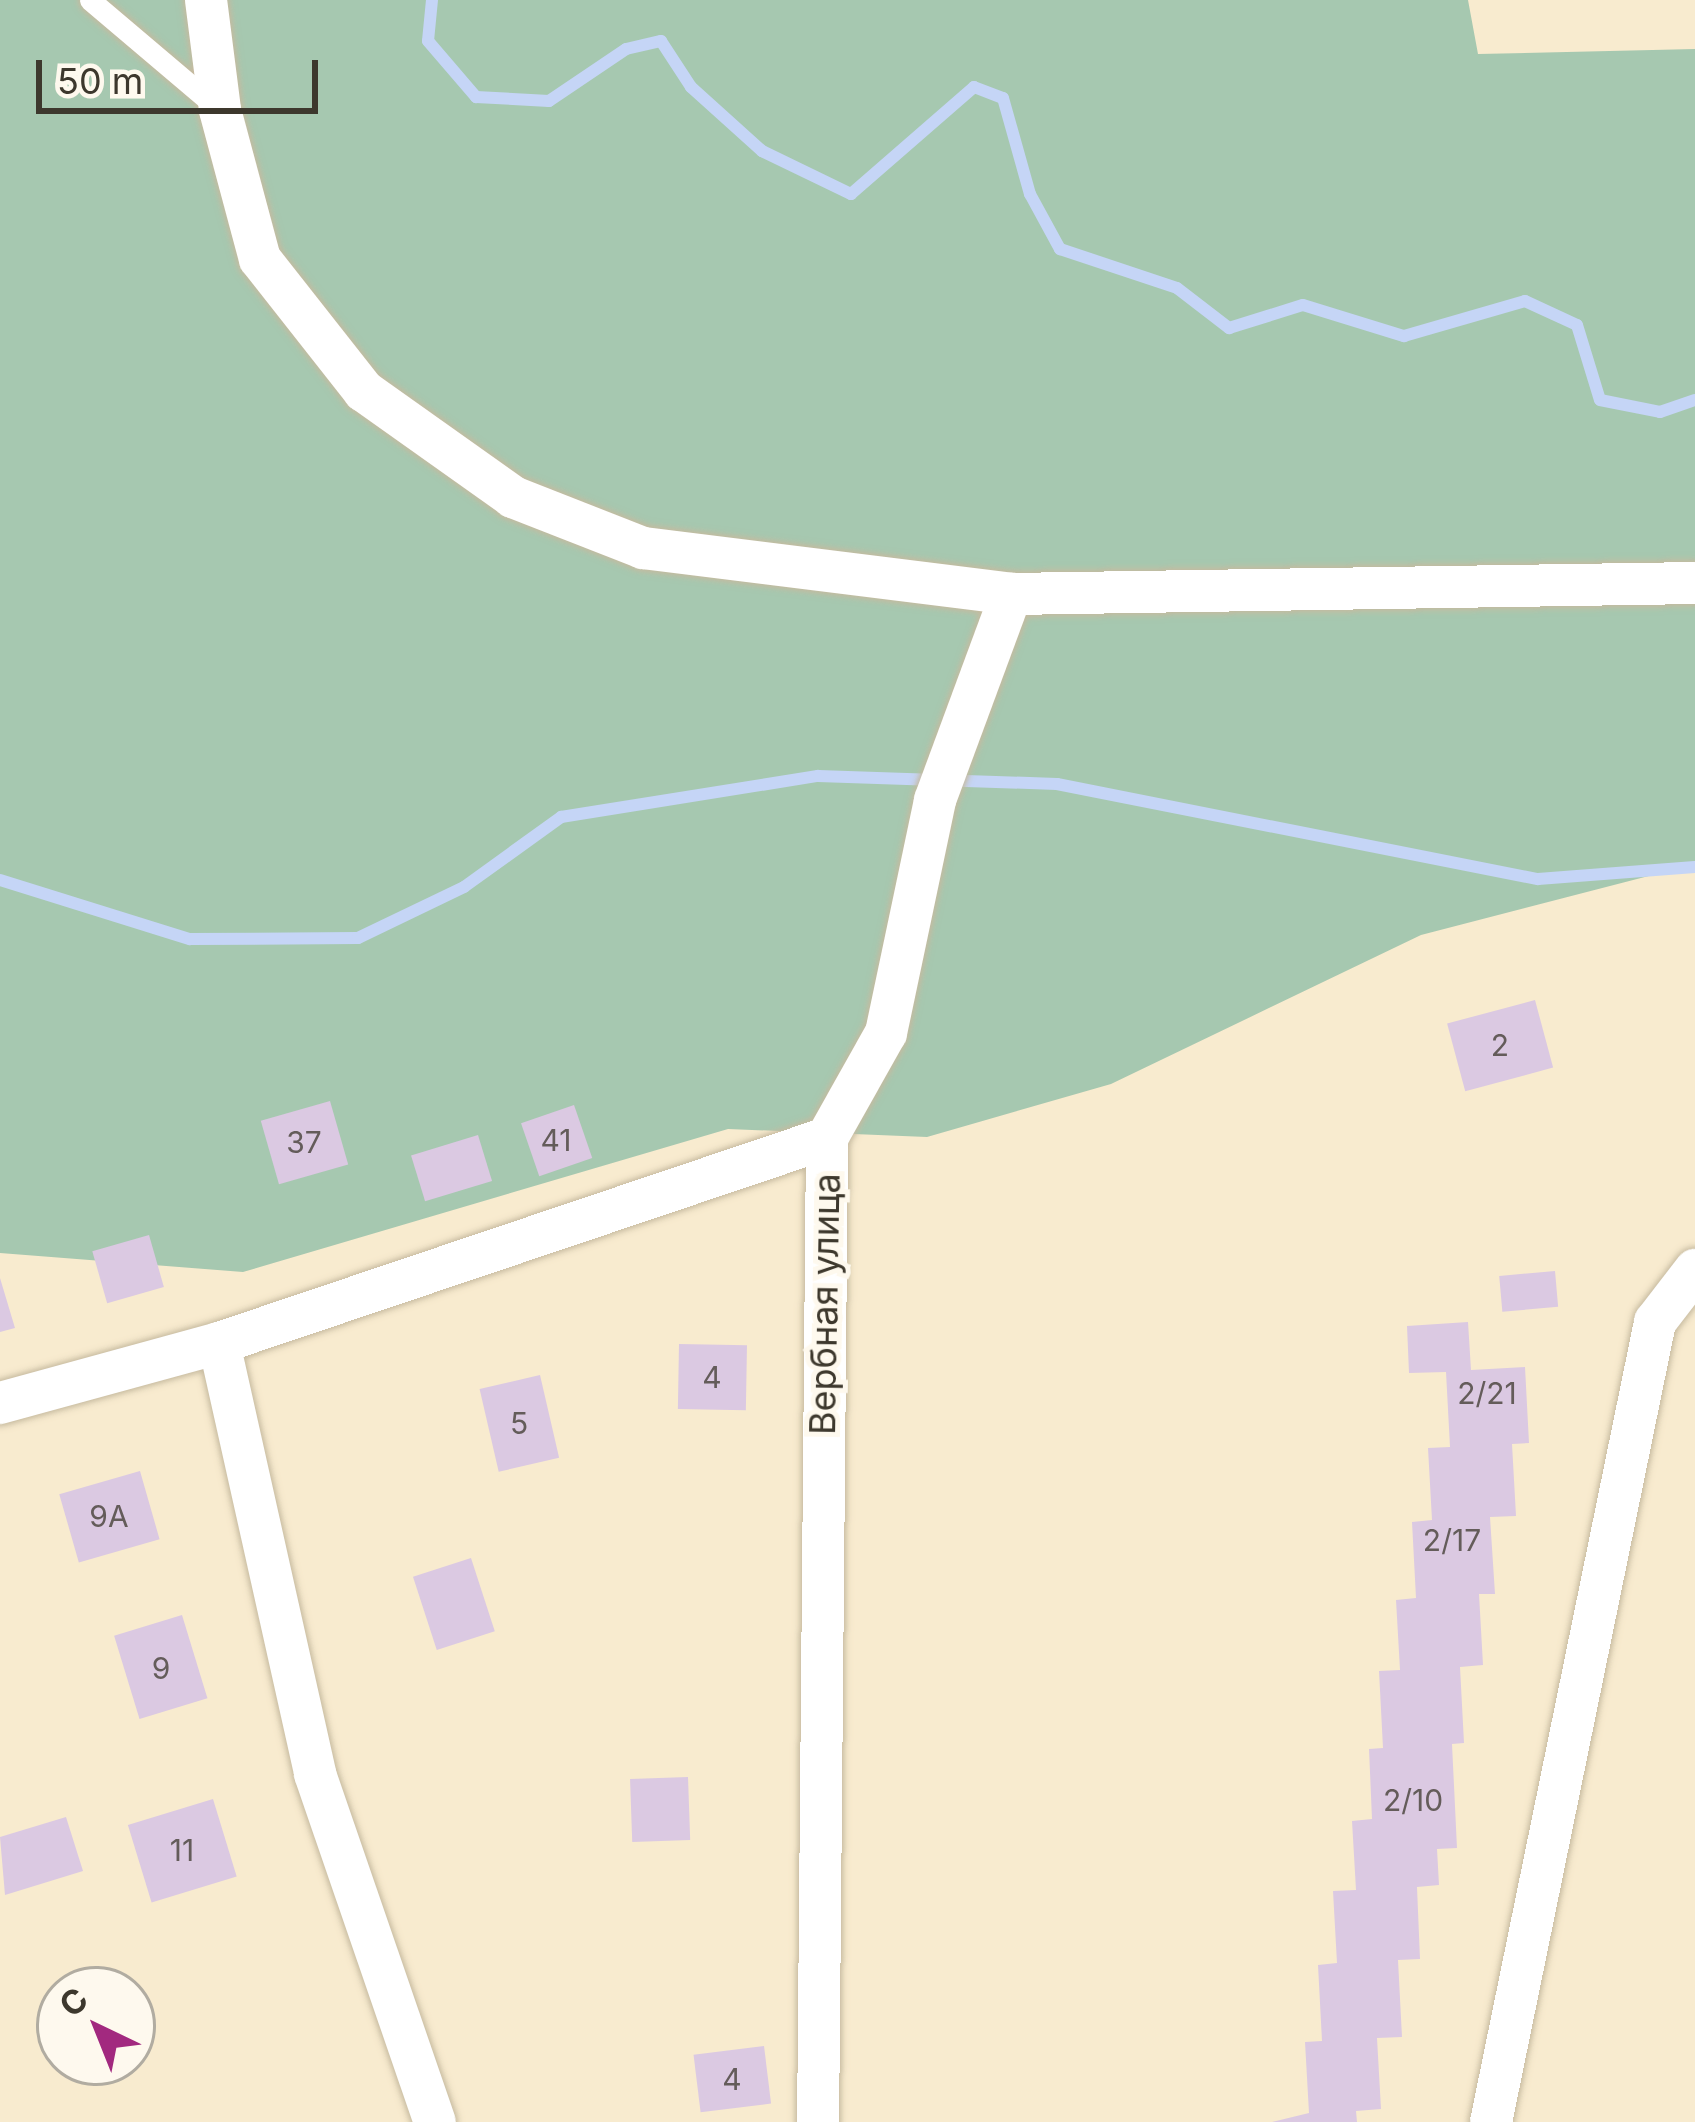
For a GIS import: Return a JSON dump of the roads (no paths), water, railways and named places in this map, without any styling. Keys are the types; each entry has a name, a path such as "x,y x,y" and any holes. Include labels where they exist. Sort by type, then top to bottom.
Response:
{"street":[{"path":"206,0 220,110 260,259 364,391 513,497 644,548 1011,594 1695,583"},
{"path":"827,1138 886,1033 935,800 1011,594"},
{"name":"Вербная улица","path":"0,1403 219,1343 827,1138 818,2122"},
{"path":"1491,2122 1655,1322 1695,1270"},
{"path":"219,1343 315,1774 435,2122"}],"lane":[{"path":"90,0 220,110"}],"waterway":[{"path":"432,0 428,41 476,97 549,101 626,49 661,41 691,87 762,151 851,194 974,87 1003,98 1030,194 1060,249 1177,288 1229,328 1303,305 1404,336 1525,301 1577,325 1600,400 1660,412 1695,400"},
{"path":"0,880 190,939 358,938 464,887 561,817 818,776 1057,784 1538,879 1695,867"}]}
